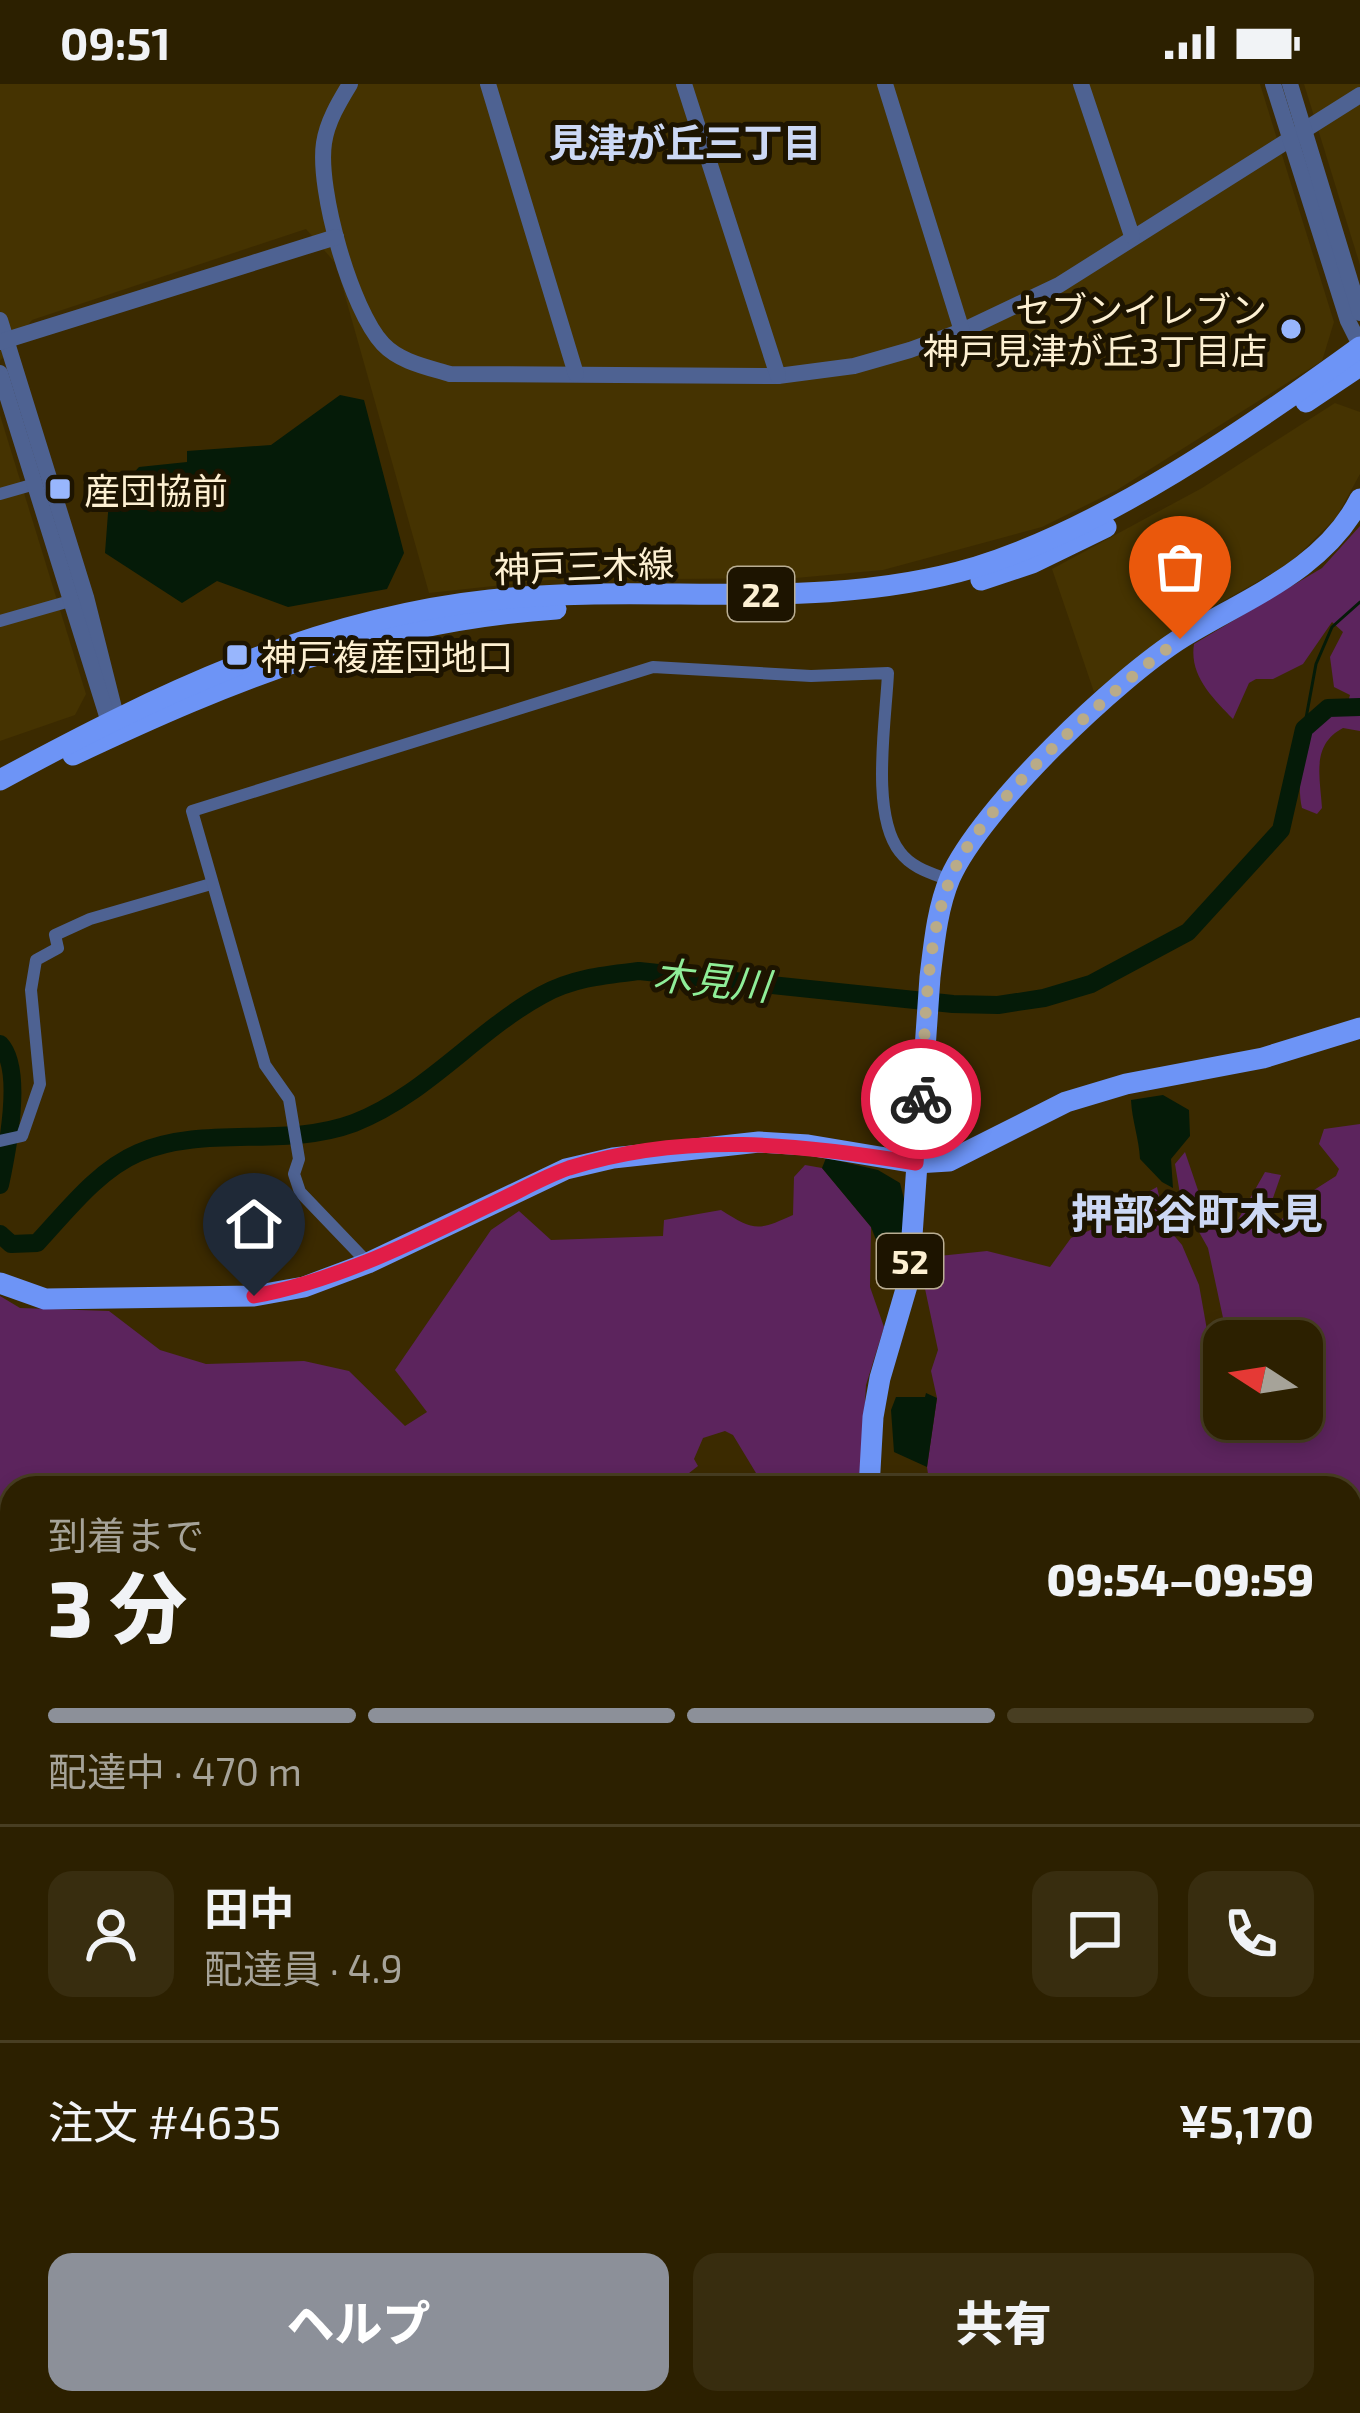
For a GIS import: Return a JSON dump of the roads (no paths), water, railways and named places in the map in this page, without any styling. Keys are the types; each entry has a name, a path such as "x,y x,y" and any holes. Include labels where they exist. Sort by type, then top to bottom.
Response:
{"main road":[{"name":"神戸三木線","path":"0,780 239,661 361,624 434,608 599,593 827,593 928,579 978,566 1069,530 1157,482 1360,346"},
{"name":"神戸三木線","path":"0,789 115,723 294,659 437,623 601,607 808,608 869,603 980,581 1072,545 1124,517 1360,366"},
{"name":"52","path":"870,1476 880,1378 909,1280 930,976 949,880 1002,804 1129,676 1180,639 1318,556 1350,520 1360,499"},
{"path":"0,1283 45,1299 254,1296 304,1287 368,1264 566,1169 613,1158 759,1142 916,1163 949,1161 1066,1102 1126,1084 1262,1058 1360,1028"}],"street":[{"path":"350,84 330,123 323,153 336,237 367,323 386,348 413,363 450,374 778,376 854,366 962,331 1059,286 1360,95"},
{"path":"488,84 576,374"},
{"path":"684,84 778,376"},
{"path":"885,84 962,331"},
{"path":"1081,84 1132,236"},
{"path":"1273,84 1297,133 1360,313"},
{"path":"1290,84 1297,133 1348,321 1360,346"},
{"path":"3,341 336,237"},
{"path":"0,320 115,723"},
{"path":"0,373 70,601 115,723"},
{"path":"0,494 35,484"},
{"path":"0,621 70,601"},
{"path":"368,1264 299,1192 289,1100 266,1065 192,811 653,667 812,676 888,673 883,802 887,827 897,850 912,865 949,880"},
{"path":"0,1141 22,1136 40,1084 31,990 36,960 58,948 55,935 90,919 211,884"}],"waterway":[{"path":"1304,729 1316,664 1332,627 1360,602"},
{"name":"木見川","path":"0,1234 11,1244 37,1243 109,1170 164,1144 300,1135 354,1123 428,1080 518,1010 553,989 589,978 639,971 998,1005 1091,984 1188,932 1281,830 1304,729 1328,708 1360,707"},
{"name":"木見川","path":"0,1044 7,1056 12,1091 0,1185"}],"place":[{"name":"セブンイレブン 神戸見津が丘3丁目店","path":"1291,329"},
{"name":"産団協前","path":"60,489"},
{"name":"神戸複産団地口","path":"237,655"}],"district":[{"name":"見津が丘三丁目","path":"685,141"},
{"name":"押部谷町木見","path":"1197,1212"}]}
